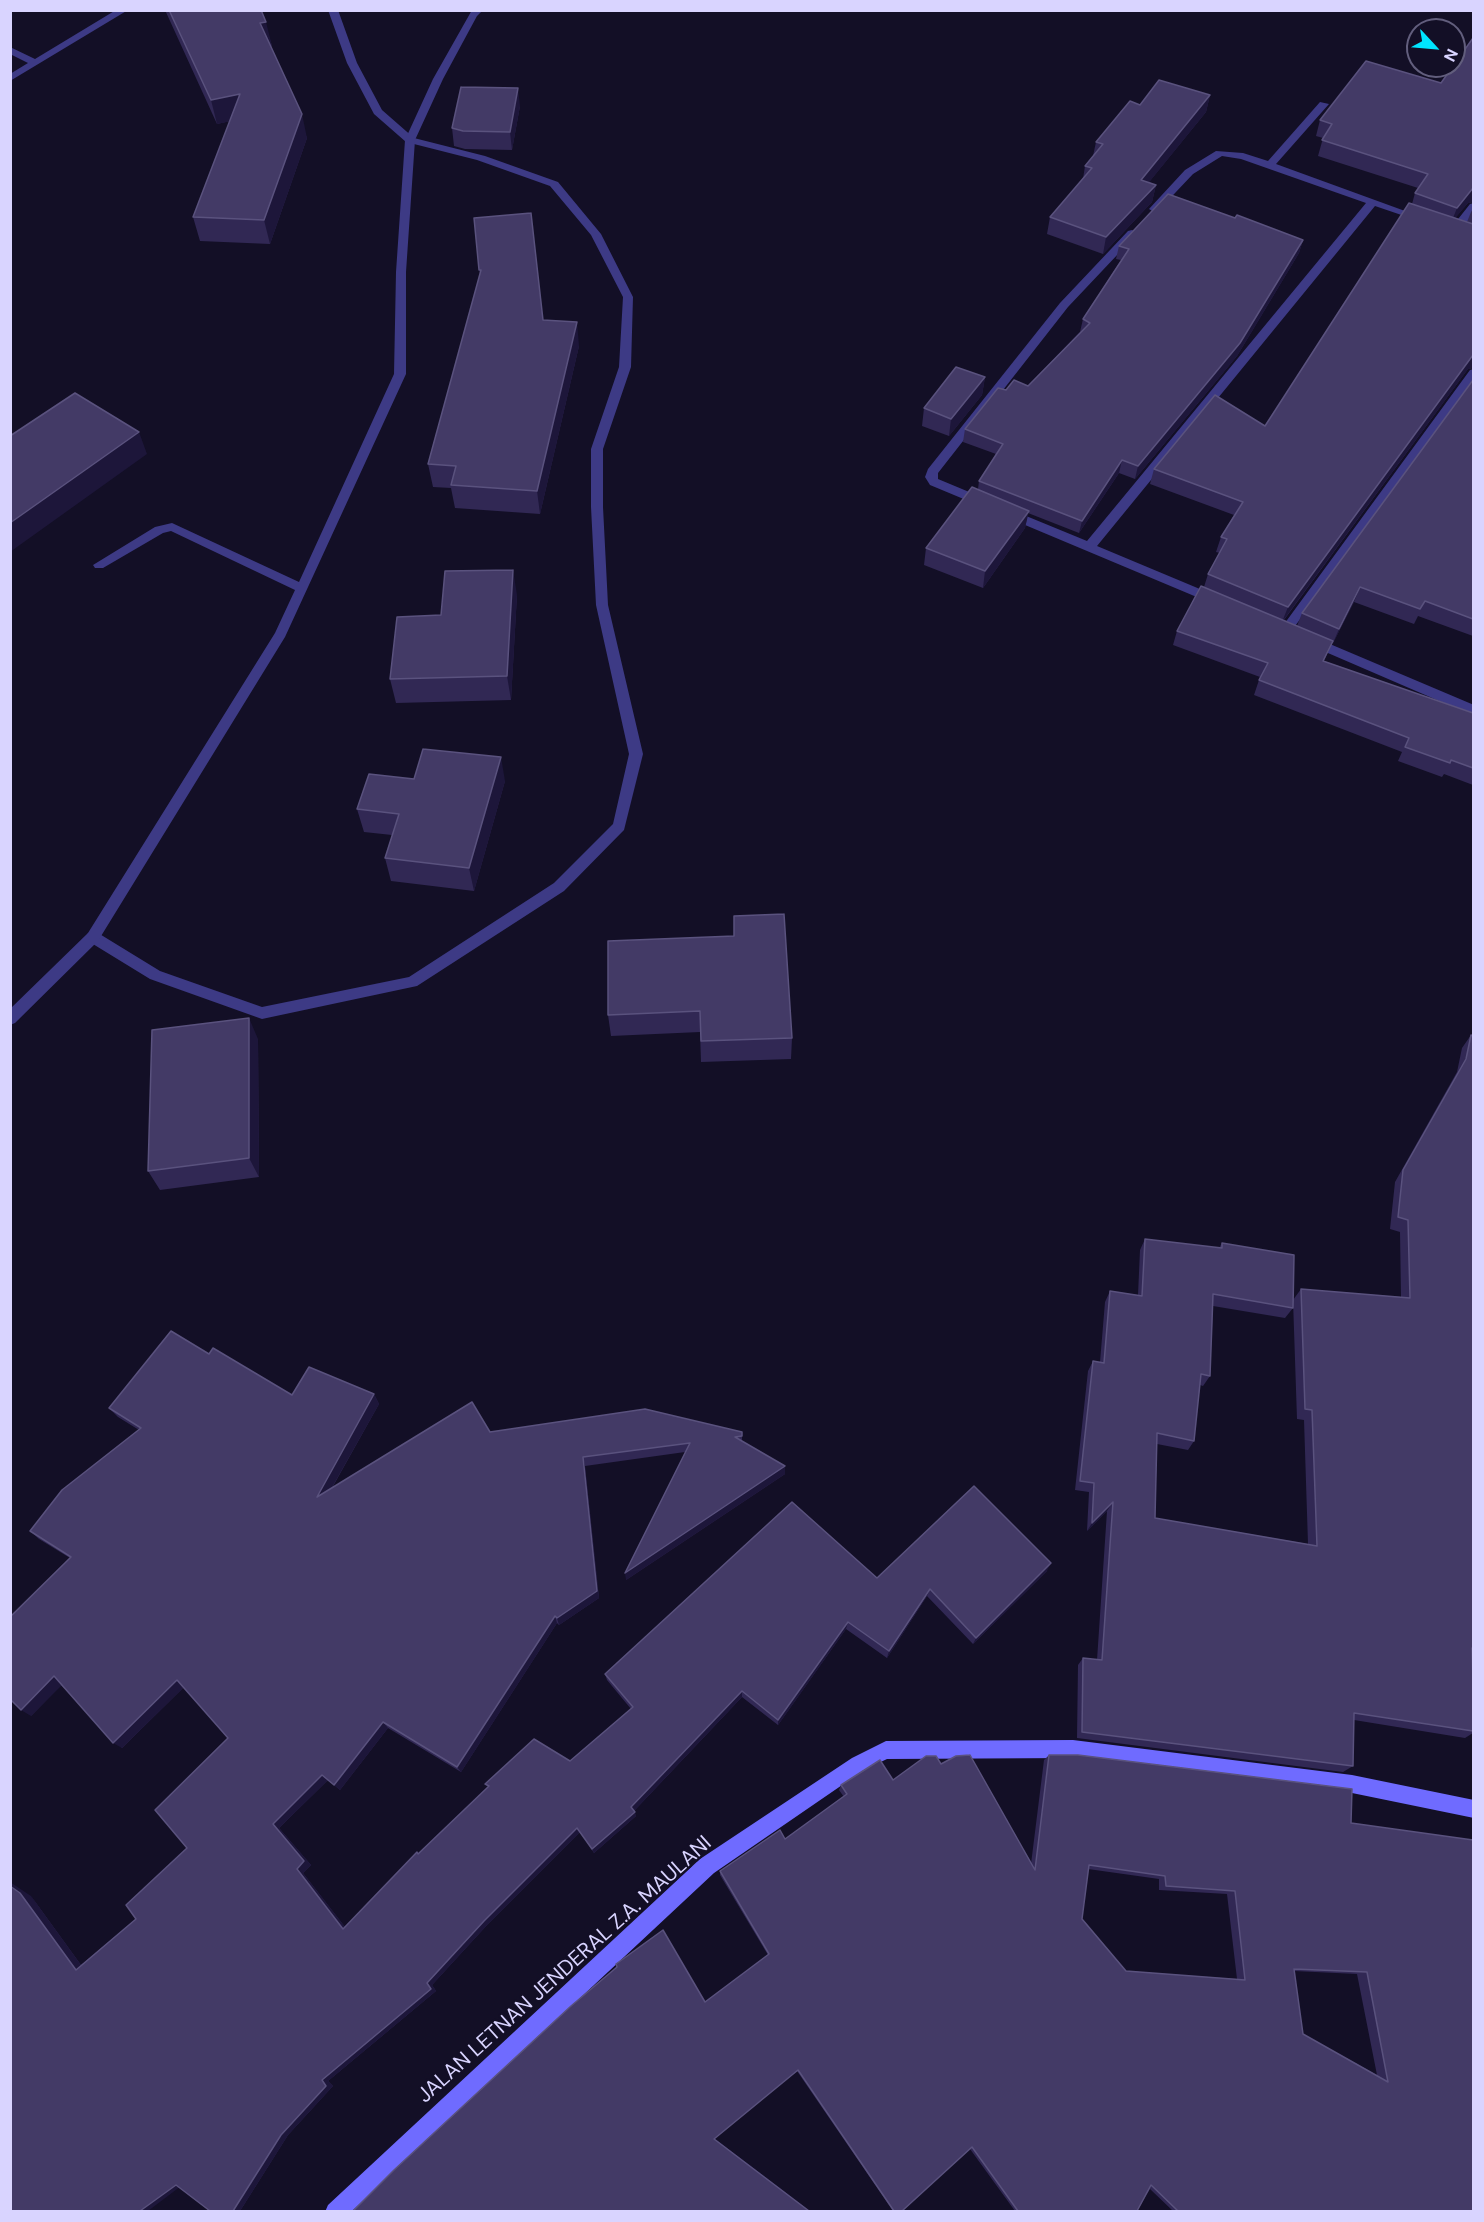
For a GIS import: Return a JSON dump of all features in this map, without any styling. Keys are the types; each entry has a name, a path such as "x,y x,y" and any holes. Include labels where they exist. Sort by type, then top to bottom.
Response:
{"street":[{"path":"10,78 123,10"},
{"path":"93,937 155,975 262,1012 412,982 559,887 619,826 636,754 602,605 597,507 597,449 625,367 628,297 596,234 554,184 480,158 410,140 378,112 352,63 333,10"},
{"path":"10,1019 93,937 280,634 400,374 401,272 410,140 438,79 473,12"},
{"path":"10,50 36,63"},
{"path":"1270,165 1324,104"},
{"path":"1231,607 934,482 931,477 932,472 1064,305 1189,172 1220,153 1243,156 1372,203 1449,228 1473,206"},
{"path":"1089,547 1372,203"},
{"path":"1473,372 1281,628 1473,711"},
{"path":"99,565 159,530 172,526 301,588"},
{"name":"JALAN LETNAN JENDERAL Z.A. MAULANI","path":"335,2211 707,1866 858,1764 886,1750 1072,1749 1352,1784 1473,1809"}],"building":[{"path":"169,10 261,10 266,22 260,23 302,114 264,220 193,217 240,94 211,100"},
{"path":"1473,38 1473,188 1457,208 1415,193 1428,174 1322,140 1332,124 1320,120 1366,61 1406,73 1406,78 1424,78 1441,83 1445,78 1466,78 1466,48"},
{"path":"1159,80 1210,95 1141,180 1156,185 1106,237 1050,217 1092,168 1085,166 1103,144 1096,142 1130,101 1140,105"},
{"path":"461,87 518,88 510,132 463,131 452,128"},
{"path":"1168,194 1235,218 1237,215 1303,240 1240,343 1138,466 1122,460 1082,521 979,481 1003,444 965,429 998,388 1006,390 1014,380 1028,386 1090,323 1083,319 1129,249 1119,246"},
{"path":"1409,203 1473,224 1473,355 1288,607 1208,574 1227,539 1221,537 1243,502 1154,469 1215,395 1265,426"},
{"path":"531,213 543,320 577,322 537,491 451,485 456,466 428,464 481,270 479,270 474,218"},
{"path":"956,367 985,377 951,419 924,408"},
{"path":"1473,380 1473,619 1425,601 1420,609 1360,587 1339,629 1302,613"},
{"path":"75,393 139,432 10,523 10,436"},
{"path":"972,487 1029,511 985,571 926,548"},
{"path":"513,570 507,676 390,679 397,617 441,615 445,571"},
{"path":"1201,586 1333,641 1323,661 1473,713 1473,768 1451,760 1450,763 1405,747 1409,738 1259,680 1268,663 1177,631"},
{"path":"423,749 501,757 469,868 385,858 399,814 357,809 369,774 414,779"},
{"path":"784,914 792,1038 701,1041 700,1011 608,1015 608,941 734,936 734,916"},
{"path":"249,1018 249,1158 148,1171 152,1030"},
{"path":"1471,1035 1473,1036 1473,1731 1354,1713 1353,1766 1082,1732 1083,1658 1102,1660 1113,1502 1092,1523 1094,1483 1080,1481 1093,1361 1104,1363 1110,1291 1142,1296 1145,1239 1222,1248 1222,1243 1294,1255 1293,1308 1213,1294 1210,1376 1201,1374 1194,1441 1157,1433 1155,1518 1317,1546 1312,1410 1305,1409 1301,1289 1410,1298 1408,1220 1398,1217 1403,1170 1466,1059"},
{"path":"171,1331 209,1354 213,1348 292,1395 309,1367 374,1394 317,1497 472,1402 490,1432 645,1409 742,1432 742,1436 735,1437 785,1466 625,1573 690,1443 583,1457 597,1591 557,1618 555,1616 457,1767 383,1722 334,1785 322,1775 273,1824 304,1861 297,1869 343,1929 417,1852 418,1854 489,1786 485,1784 534,1739 570,1761 633,1707 605,1674 792,1502 877,1578 974,1486 1051,1563 976,1638 930,1589 889,1651 848,1622 778,1720 742,1691 631,1807 635,1812 592,1849 577,1828 484,1921 427,1983 431,1989 322,2080 326,2086 281,2135 233,2211 210,2211 176,2185 140,2211 10,2211 10,1886 20,1893 76,1970 136,1919 126,1905 187,1848 155,1810 228,1738 177,1680 113,1743 54,1676 21,1710 10,1699 10,1617 71,1557 30,1531 62,1490 141,1428 109,1408"},
{"path":"970,1755 1035,1870 1049,1755 1078,1755 1352,1789 1351,1823 1473,1840 1473,2211 1178,2211 1151,2185 1137,2211 1018,2211 972,2147 902,2211 894,2211 798,2070 714,2139 809,2211 353,2211 571,2006 617,1967 616,1964 663,1930 705,2002 769,1954 720,1871 780,1830 785,1839 847,1794 841,1785 880,1760 893,1780 926,1756 936,1756 941,1764 956,1756","holes":["1089,1865 1165,1876 1166,1886 1235,1891 1245,1980 1126,1971 1082,1919","1294,1969 1367,1972 1388,2082 1303,2034"]}]}
